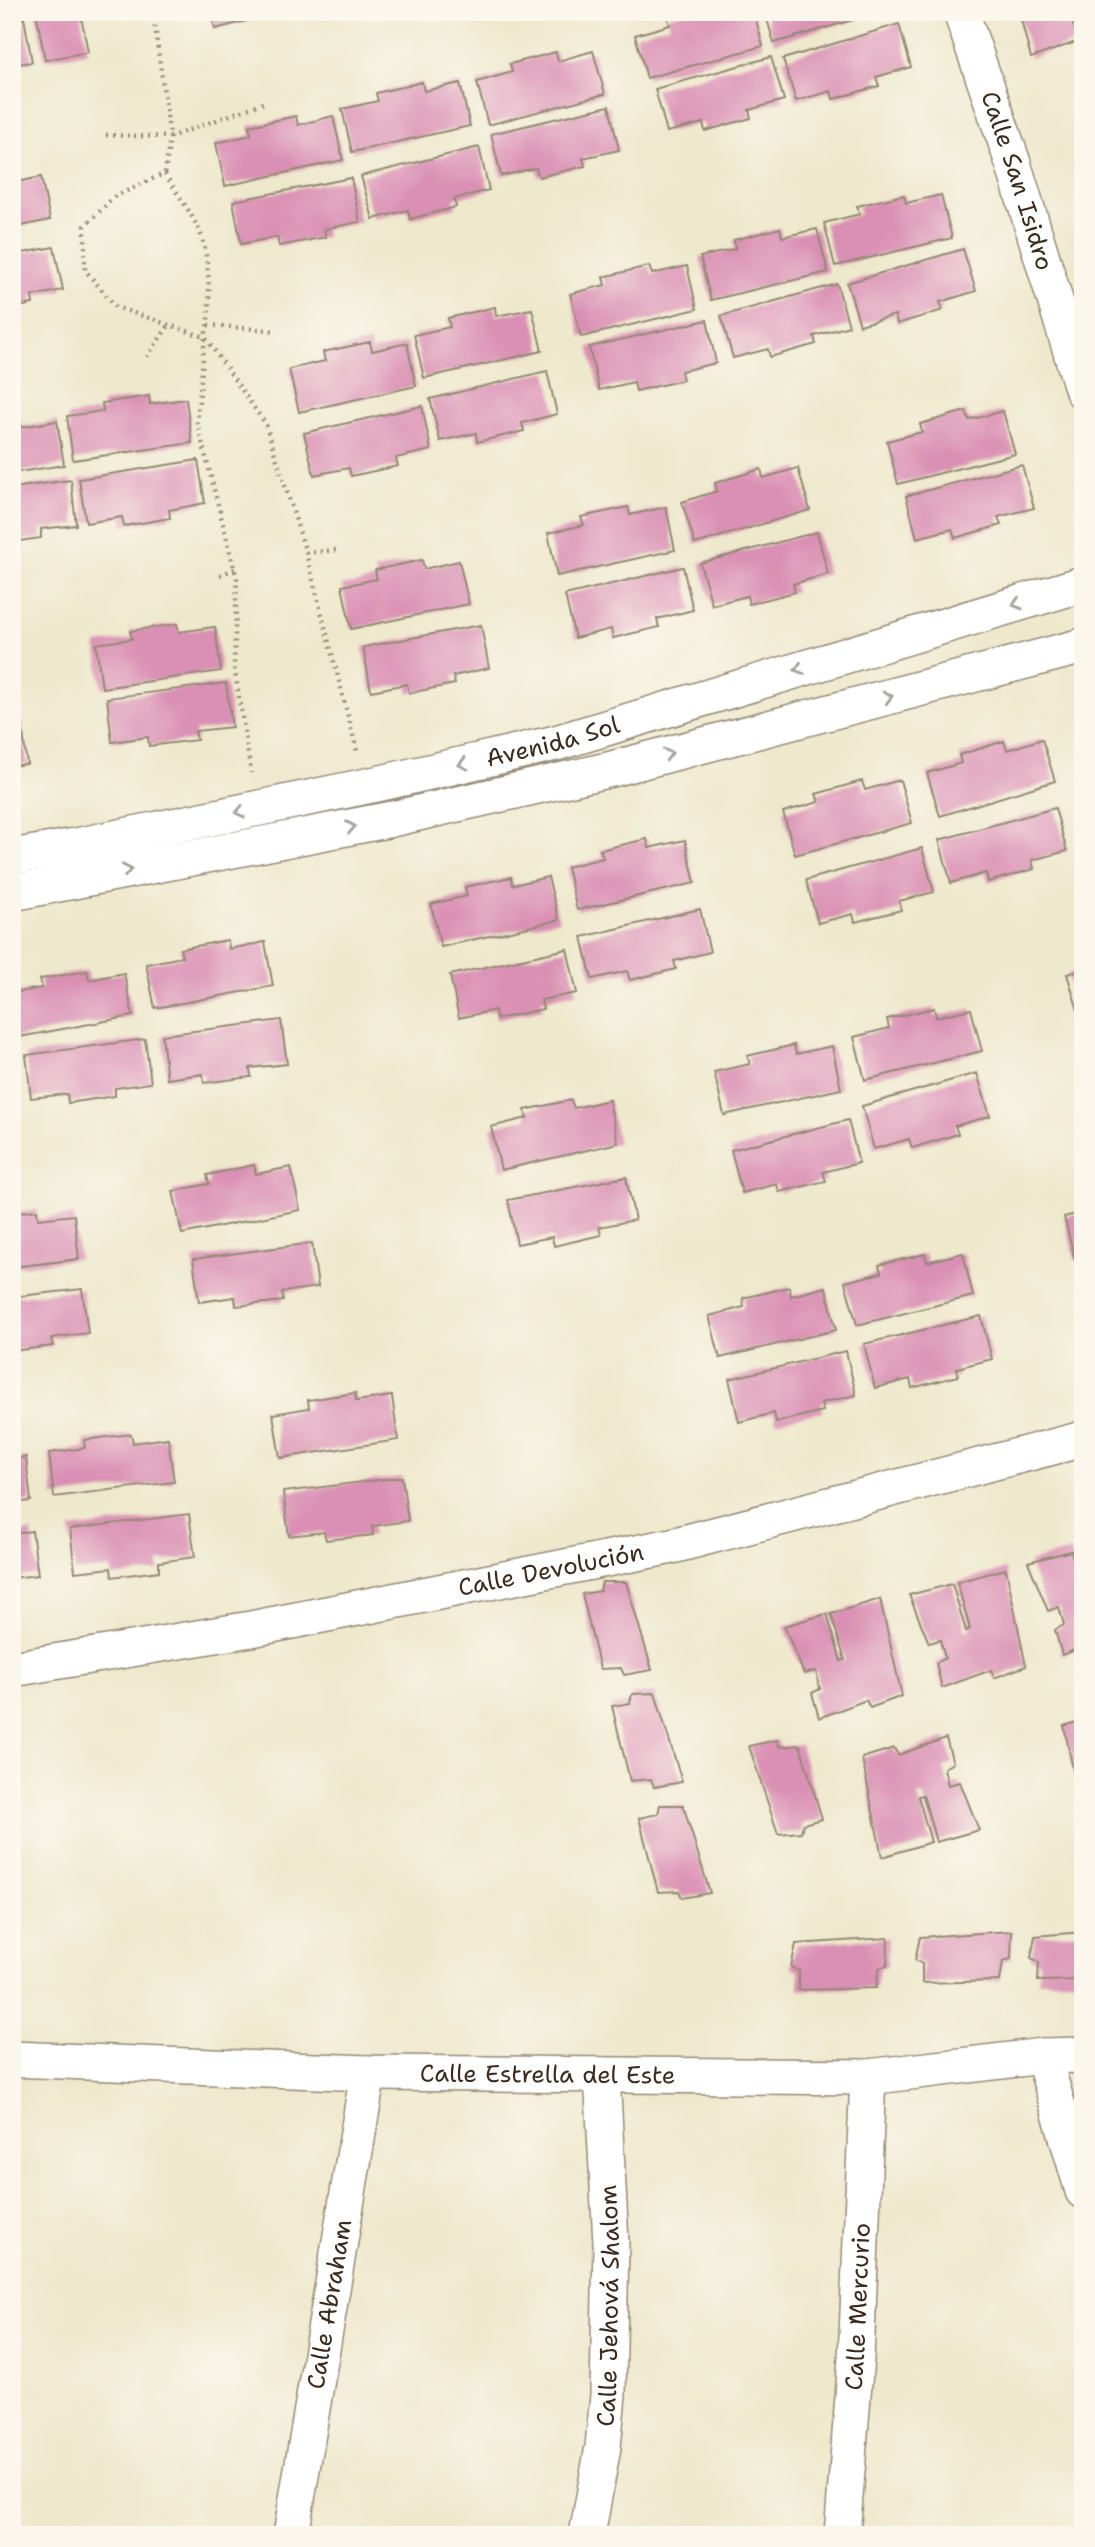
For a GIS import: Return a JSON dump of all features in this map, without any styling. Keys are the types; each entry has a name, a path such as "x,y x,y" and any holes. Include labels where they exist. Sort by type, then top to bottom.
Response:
{"street":[{"name":"Calle San Isidro","path":"961,12 1013,163 1083,391"},
{"name":"Avenida Sol","path":"12,893 84,862 255,809 556,743 1083,584"},
{"name":"Avenida Sol","path":"12,857 84,862 392,819 612,769 1083,646"},
{"path":"556,743 612,769"},
{"name":"Calle Devolución","path":"12,1669 251,1629 672,1546 1083,1439"},
{"name":"Calle Estrella del Este","path":"12,2059 368,2073 867,2077 1043,2056 1083,2055"},
{"path":"1043,2056 1083,2191"},
{"name":"Calle Abraham","path":"291,2535 368,2073"},
{"name":"Calle Jehová Shalom","path":"587,2535 603,2447 608,2395 611,2242 602,2075"},
{"name":"Calle Mercurio","path":"842,2535 856,2358 867,2077"}],"path":[{"path":"153,12 170,137 165,173 200,232 209,282 208,325 197,422 237,579 234,666 255,809"},
{"path":"106,135 170,137 263,103"},
{"path":"165,173 114,197 85,226 85,270 116,307 205,337 266,425 306,554 366,786"},
{"path":"147,358 169,325"},
{"path":"208,325 276,331"},
{"path":"306,554 336,550"},
{"path":"220,575 235,569"}],"building":[{"path":"36,12 94,12 81,16 88,52 45,60"},
{"path":"211,12 257,12 258,18 215,29"},
{"path":"683,12 754,12 763,46 647,78 635,35 670,25 667,17"},
{"path":"765,12 877,12 877,13 774,43"},
{"path":"1019,12 1069,12 1079,41 1031,58"},
{"path":"1074,12 1083,12 1083,36 1082,36"},
{"path":"24,18 32,62 12,65 12,20"},
{"path":"899,24 911,67 876,77 879,86 833,99 831,91 796,101 783,59"},
{"path":"593,51 605,94 488,125 477,82 512,72 510,64 556,52 558,61"},
{"path":"771,57 784,100 749,110 751,118 705,131 703,123 667,132 655,89"},
{"path":"422,82 424,91 460,83 470,126 352,152 342,109 378,101 376,93"},
{"path":"609,106 619,150 583,158 585,166 539,177 536,168 501,176 491,134"},
{"path":"296,116 298,125 333,116 343,160 225,186 216,143 251,135 249,126"},
{"path":"479,147 489,190 454,199 456,207 410,219 408,210 373,219 361,176"},
{"path":"1083,161 1083,177 1082,177 1078,163"},
{"path":"41,177 50,220 12,228 12,183"},
{"path":"351,178 360,222 324,229 326,237 279,246 277,237 241,244 233,201"},
{"path":"904,195 906,203 941,195 952,238 835,266 824,223 860,214 857,206"},
{"path":"780,228 782,237 817,229 828,272 711,300 700,257 735,249 734,240"},
{"path":"54,247 63,290 32,296 33,304 12,308 12,255"},
{"path":"963,249 976,291 940,302 943,310 897,324 895,315 860,325 847,283"},
{"path":"649,266 652,274 687,266 697,309 581,337 570,294 605,285 603,277"},
{"path":"837,284 849,326 814,336 816,344 770,357 768,349 733,358 721,316"},
{"path":"495,307 496,316 532,309 542,351 424,378 414,335 450,327 448,318"},
{"path":"707,320 716,363 681,371 683,380 636,391 634,382 599,390 589,347"},
{"path":"370,342 372,351 407,343 416,386 299,412 289,369 325,361 323,352"},
{"path":"547,371 557,414 522,423 524,431 477,442 476,433 440,441 430,399"},
{"path":"149,396 150,404 186,399 192,443 73,460 67,416 103,411 102,403"},
{"path":"422,406 431,450 396,458 398,466 351,476 349,468 314,475 304,433"},
{"path":"966,411 969,420 1003,411 1015,454 898,484 887,441 922,432 920,424"},
{"path":"20,418 21,427 57,421 64,465 12,473 12,419"},
{"path":"198,460 205,503 169,510 170,518 124,526 122,517 86,523 79,479"},
{"path":"1022,465 1034,508 998,517 1001,525 955,538 952,529 917,538 906,496"},
{"path":"798,468 810,510 695,544 682,502 717,491 715,483 761,469 763,478"},
{"path":"71,480 76,525 41,529 41,538 12,542 12,488"},
{"path":"628,507 630,515 666,507 675,550 557,576 548,533 584,525 581,517"},
{"path":"817,532 828,574 793,584 795,592 749,604 747,596 712,605 700,563"},
{"path":"422,560 424,569 459,561 469,604 351,629 342,586 377,579 375,570"},
{"path":"683,567 693,610 657,619 659,627 613,638 611,629 575,638 565,595"},
{"path":"177,624 179,632 215,627 221,671 102,688 96,644 132,639 130,631"},
{"path":"481,625 489,668 453,676 455,684 409,693 407,684 371,691 363,647"},
{"path":"12,674 18,705 12,706"},
{"path":"226,683 232,727 195,731 197,740 149,746 148,737 112,742 107,698"},
{"path":"21,719 27,764 12,766 12,721"},
{"path":"1042,739 1055,781 940,816 927,773 961,763 959,755 1004,741 1007,750"},
{"path":"900,780 912,823 795,855 783,812 819,802 816,794 862,781 865,790"},
{"path":"1055,808 1067,851 1032,860 1034,869 988,882 986,873 951,883 939,840"},
{"path":"647,839 649,848 685,840 695,883 577,910 567,867 603,858 600,850"},
{"path":"922,848 934,892 899,901 901,910 855,922 853,914 818,923 806,880"},
{"path":"511,877 513,885 548,877 559,920 441,947 431,904 467,896 465,887"},
{"path":"700,909 710,952 674,961 676,969 630,980 627,971 592,979 582,937"},
{"path":"228,940 229,949 265,942 273,986 155,1008 146,964 182,957 180,949"},
{"path":"567,949 577,993 541,1000 543,1009 496,1019 495,1010 459,1018 450,975"},
{"path":"1083,970 1083,1016 1080,1017 1067,974"},
{"path":"87,971 89,980 124,973 133,1016 14,1038 12,993 42,988 40,979"},
{"path":"934,1008 936,1017 971,1009 982,1051 865,1080 854,1037 889,1028 887,1019"},
{"path":"281,1020 287,1064 250,1068 251,1077 204,1083 203,1074 167,1079 162,1035"},
{"path":"145,1039 151,1083 115,1088 115,1096 68,1103 67,1094 31,1098 26,1055"},
{"path":"794,1045 796,1054 832,1046 841,1089 724,1115 714,1072 750,1064 747,1056"},
{"path":"977,1073 990,1116 955,1126 958,1134 912,1148 909,1139 874,1149 862,1106"},
{"path":"571,1100 574,1108 609,1100 618,1143 501,1170 491,1127 527,1118 525,1110"},
{"path":"848,1120 859,1163 823,1172 826,1181 779,1192 777,1184 742,1193 731,1150"},
{"path":"254,1165 256,1174 291,1167 300,1210 182,1234 173,1191 209,1184 207,1175"},
{"path":"626,1177 635,1220 599,1227 601,1235 554,1246 552,1237 517,1244 508,1200"},
{"path":"37,1210 38,1219 74,1215 79,1259 12,1267 12,1213"},
{"path":"1083,1212 1083,1258 1075,1260 1064,1217"},
{"path":"312,1243 318,1287 282,1292 283,1301 236,1306 235,1297 199,1302 193,1259"},
{"path":"963,1253 973,1296 857,1325 845,1282 881,1273 879,1265 925,1254 927,1262"},
{"path":"789,1287 791,1296 826,1287 836,1330 720,1358 709,1316 744,1307 743,1298"},
{"path":"82,1289 88,1333 51,1338 53,1346 12,1351 12,1297"},
{"path":"981,1316 992,1359 957,1368 958,1376 912,1388 910,1379 875,1388 864,1344"},
{"path":"846,1351 856,1395 821,1403 823,1411 776,1422 774,1413 739,1422 729,1379"},
{"path":"355,1393 356,1401 392,1396 398,1440 280,1458 273,1414 309,1408 308,1400"},
{"path":"131,1434 133,1443 168,1438 174,1482 54,1497 49,1453 85,1448 84,1440"},
{"path":"26,1457 31,1501 12,1503 12,1459"},
{"path":"402,1477 408,1521 372,1526 373,1535 326,1540 324,1532 289,1536 283,1492"},
{"path":"189,1514 195,1557 159,1562 159,1571 112,1577 111,1568 75,1572 70,1529"},
{"path":"32,1531 38,1575 12,1578 12,1534"},
{"path":"1083,1548 1083,1572 1082,1572 1075,1550"},
{"path":"1071,1551 1083,1591 1083,1647 1062,1655 1055,1630 1064,1625 1059,1607 1048,1611 1028,1562"},
{"path":"1006,1569 1026,1666 994,1678 991,1670 942,1688 936,1663 945,1658 940,1640 929,1643 909,1595 952,1584 966,1631 970,1629 957,1582"},
{"path":"602,1582 626,1582 652,1670 624,1675 621,1668 600,1669 582,1594 600,1591"},
{"path":"880,1599 902,1696 870,1708 866,1700 819,1718 812,1693 820,1689 816,1671 804,1674 784,1626 827,1614 841,1661 845,1660 831,1614"},
{"path":"655,1693 682,1782 654,1787 651,1779 630,1781 612,1706 630,1703 632,1694"},
{"path":"1083,1720 1083,1813 1082,1813 1064,1726"},
{"path":"946,1738 953,1763 944,1768 948,1785 960,1782 979,1830 936,1842 923,1795 918,1796 931,1842 882,1857 862,1758 894,1748 898,1755"},
{"path":"777,1740 780,1747 800,1745 822,1819 803,1824 801,1832 778,1834 749,1746"},
{"path":"660,1805 683,1805 710,1893 682,1898 679,1891 658,1892 639,1818 658,1814"},
{"path":"1012,1931 1011,1959 1003,1961 1000,1981 922,1983 922,1964 915,1960 920,1937"},
{"path":"1083,1932 1083,1980 1038,1981 1039,1962 1031,1958 1035,1936"},
{"path":"888,1938 887,1966 879,1968 876,1988 799,1990 799,1971 791,1967 796,1944"}]}
